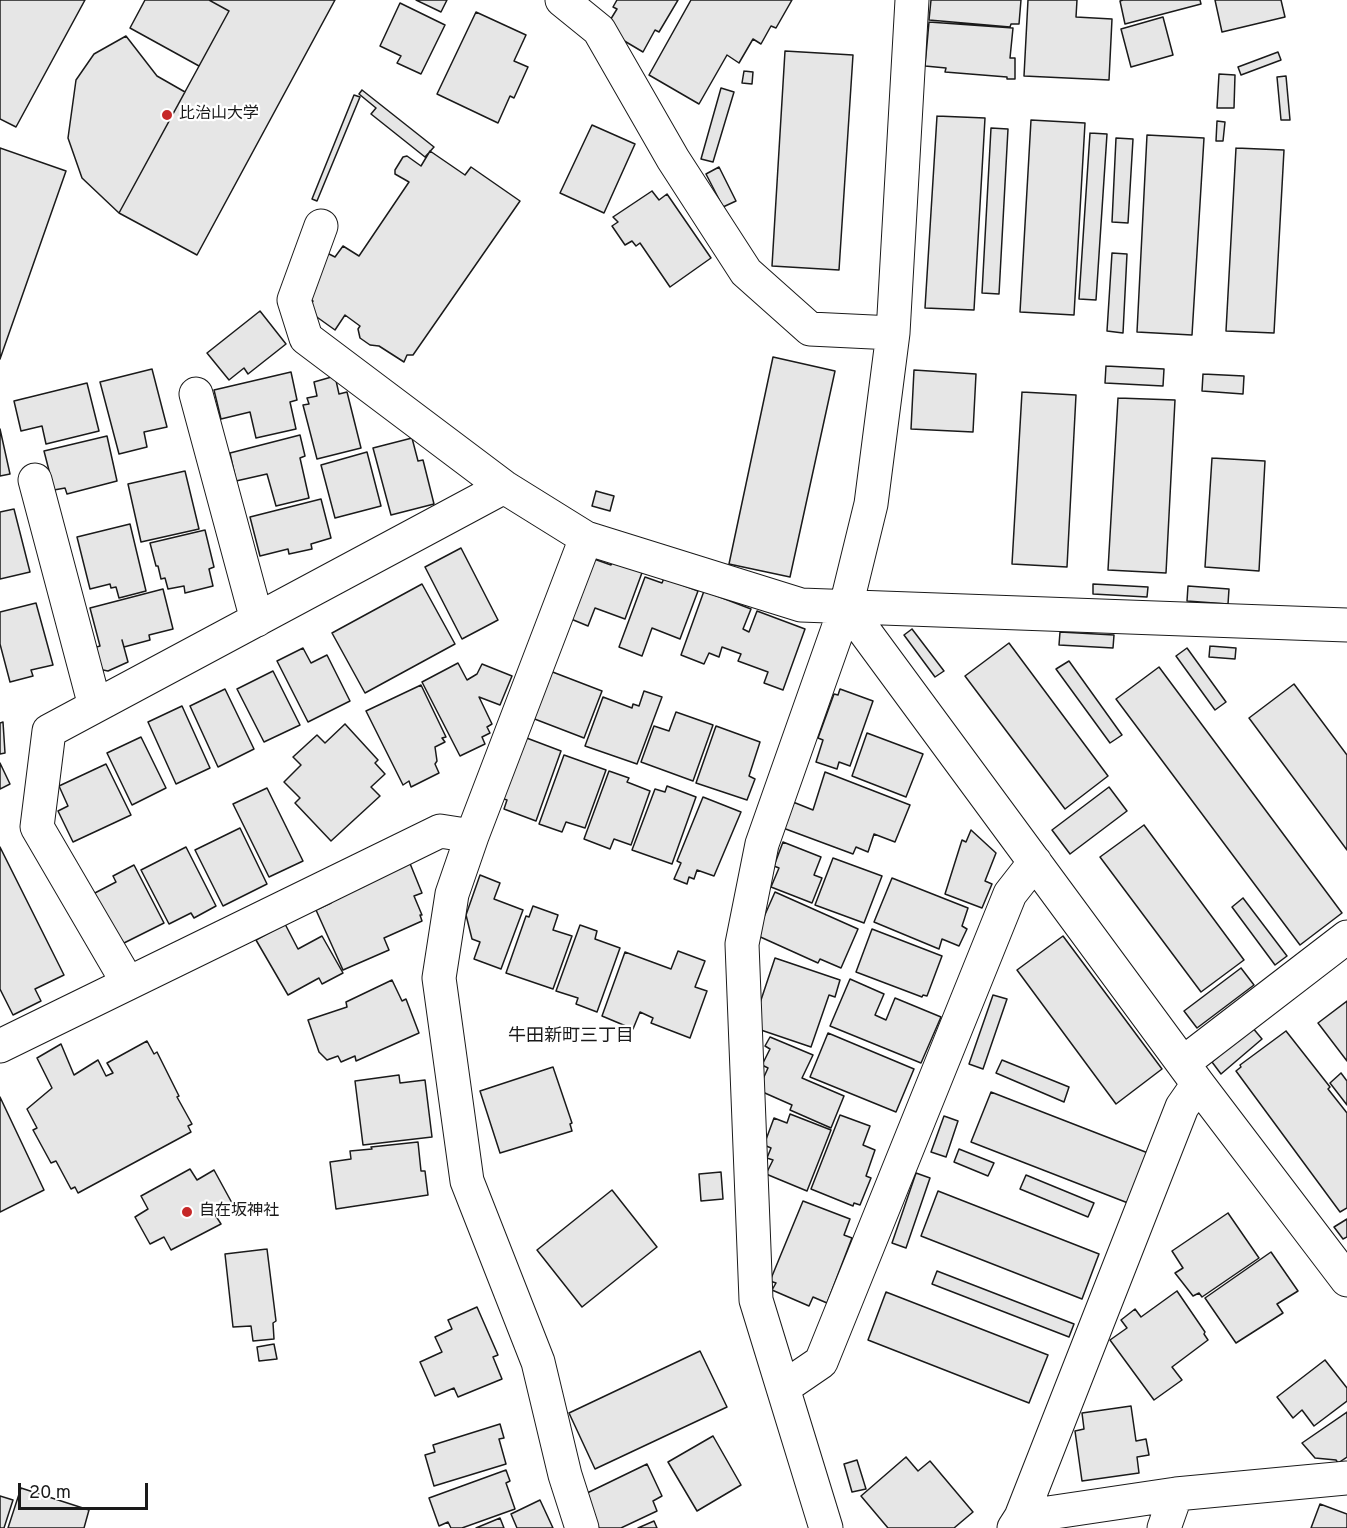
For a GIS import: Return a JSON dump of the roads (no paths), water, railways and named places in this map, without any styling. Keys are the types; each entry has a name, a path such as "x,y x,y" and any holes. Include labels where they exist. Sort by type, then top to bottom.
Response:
{"street":[{"path":"562,0 599,30 673,159 746,272 810,329 893,333"},
{"path":"826,1528 756,1300 742,944 762,844 846,606 871,504 893,333 912,0"},
{"path":"321,226 294,300 306,338 504,487 586,538 801,604 1347,625"},
{"path":"196,394 257,620"},
{"path":"35,480 95,706"},
{"path":"128,983 37,827 49,731 504,487"},
{"path":"582,1528 565,1475 538,1362 467,1181 439,978 452,894 586,538"},
{"path":"846,606 1191,1073 1343,1267"},
{"path":"0,1046 440,831 472,836"},
{"path":"783,1388 821,1362 1010,894 1035,862"},
{"path":"1017,1522 1182,1107 1191,1073 1347,937"},
{"path":"1017,1522 1176,1494 1347,1478"},
{"path":"1164,1528 1176,1494"}],"place":[{"name":"比治山大学","path":"167,115"},
{"name":"自在坂神社","path":"187,1212"}],"district":[{"name":"牛田新町三丁目","path":"571,1037"}]}
